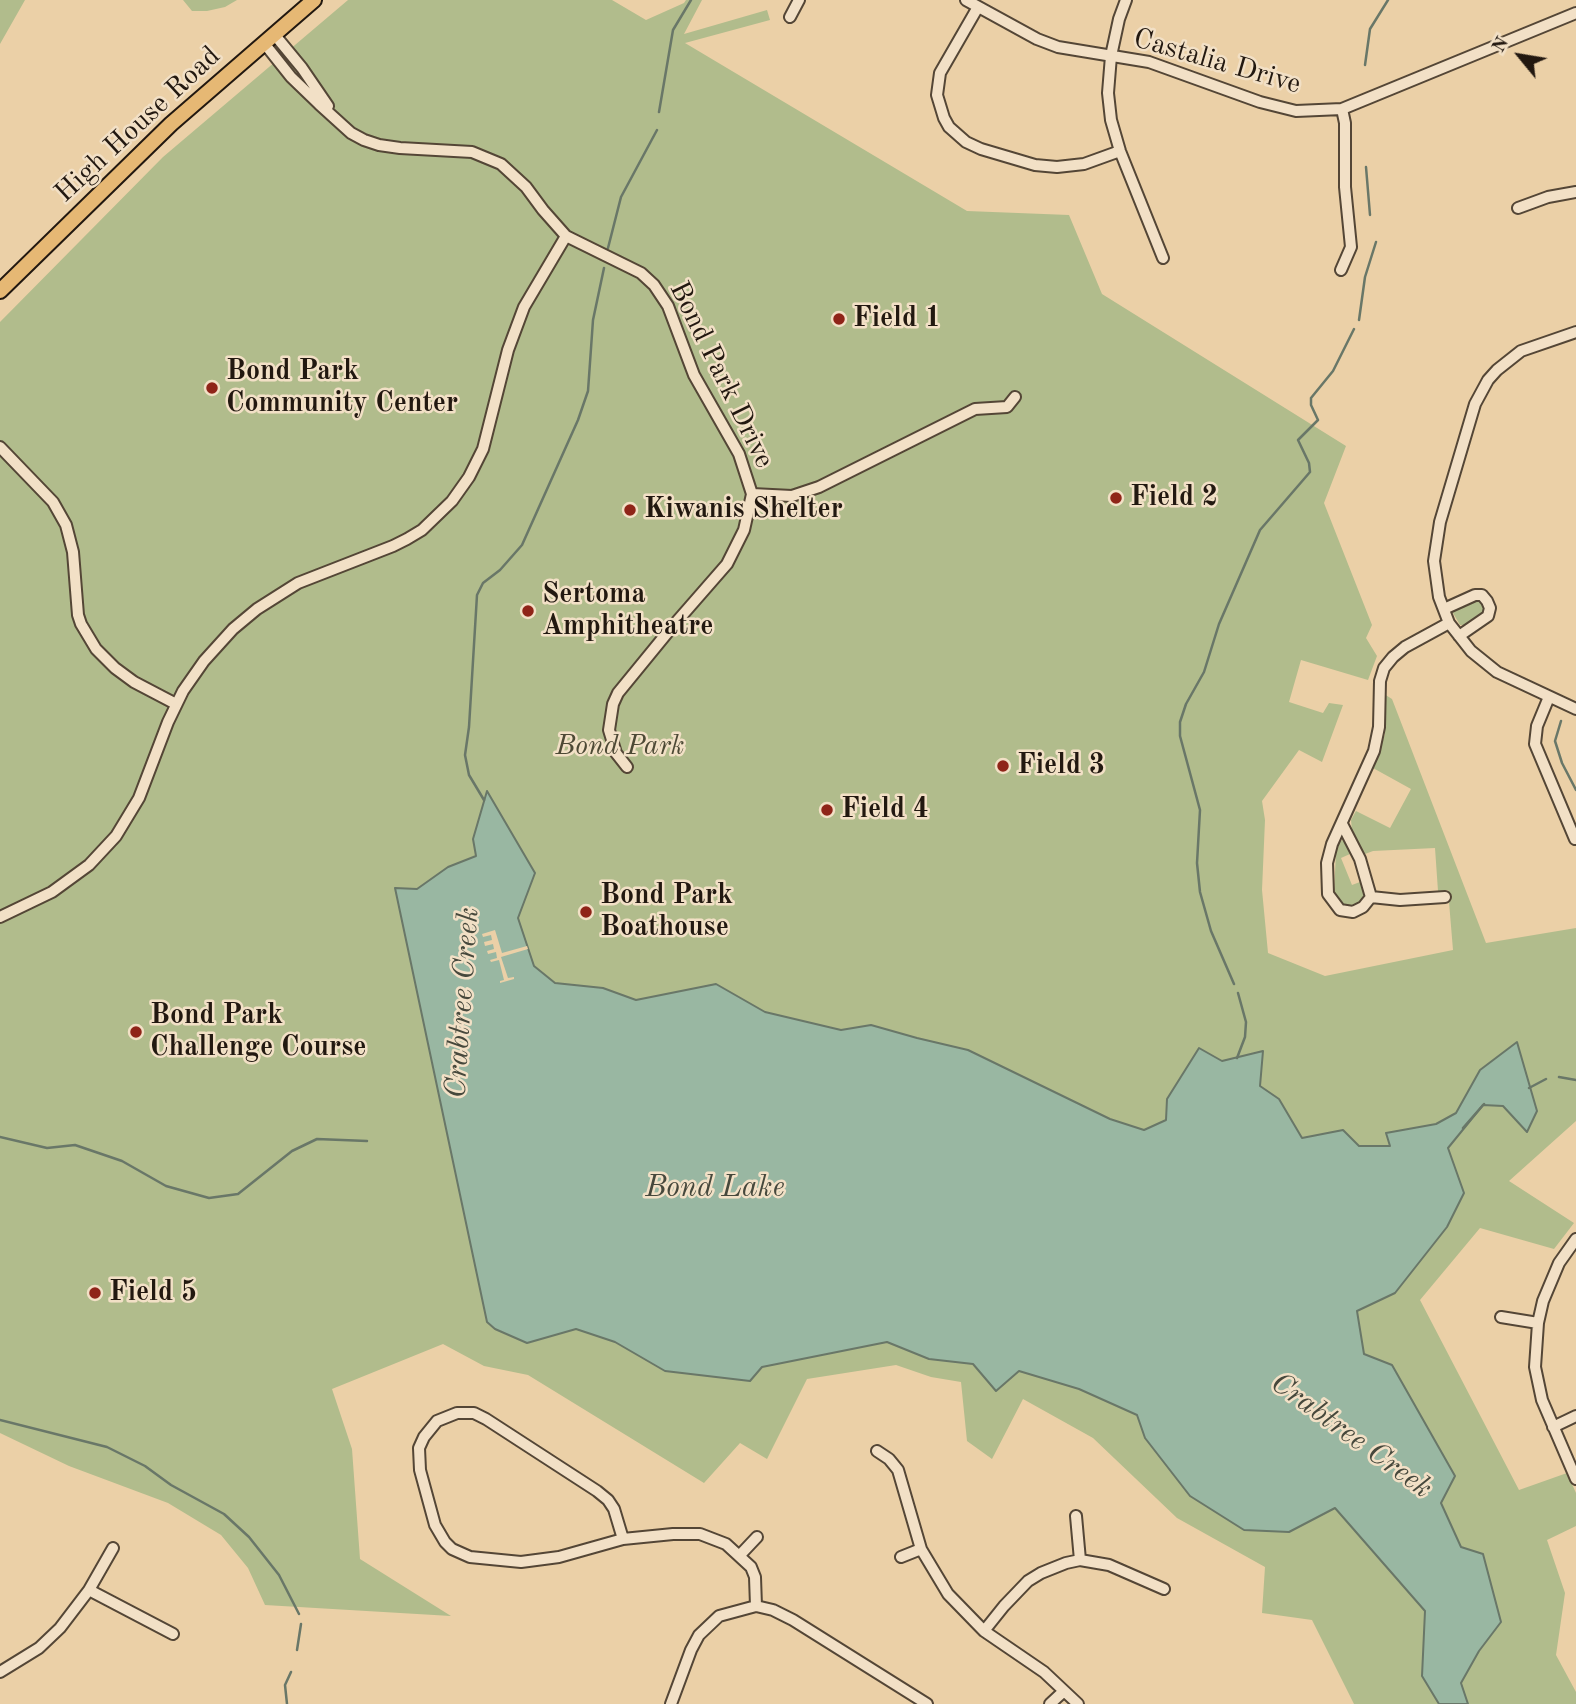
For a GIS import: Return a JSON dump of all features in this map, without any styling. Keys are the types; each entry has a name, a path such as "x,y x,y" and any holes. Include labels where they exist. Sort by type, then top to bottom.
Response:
{"main road":[{"name":"High House Road","path":"0,291 171,124 314,0"}],"street":[{"path":"790,17 799,0"},
{"name":"Castalia Drive","path":"966,0 1047,43 1157,64 1277,107 1296,111 1342,108 1576,13"},
{"path":"1126,0 1111,56 1109,108 1120,151 1163,257"},
{"path":"978,7 940,74 937,95 949,127 966,142 981,149 1035,165 1058,167 1084,164 1120,151"},
{"name":"Bond Park Drive","path":"269,39 302,68 335,117 351,133 379,145 464,151 492,159 520,180 566,236 641,273 654,285 668,306 694,375 739,454 752,494 744,530 727,564 618,693 613,704 609,730 616,753 627,767"},
{"path":"1341,270 1351,247 1345,187 1345,123 1342,108"},
{"path":"1518,208 1548,197 1576,192"},
{"path":"0,917 52,892 89,865 116,836 139,798 176,704 192,677 217,645 257,609 298,583 407,539 422,530 452,501 469,477 483,449 512,339 524,307 566,236"},
{"path":"1576,332 1521,351 1497,370 1482,390 1475,404 1435,541 1435,579 1444,609 1449,623 1471,651 1497,672 1576,709"},
{"path":"752,494 792,496 819,487 975,409 1007,408 1015,397"},
{"path":"0,447 53,502 66,525 73,552 78,615 96,649 134,682 176,704"},
{"path":"1444,609 1475,595 1482,595 1487,601 1490,608 1488,616 1459,636"},
{"path":"1371,897 1363,907 1353,912 1340,910 1328,894 1327,863 1332,844 1374,751 1379,727 1379,690 1384,668 1405,647 1449,623"},
{"path":"1549,696 1537,726 1535,744 1575,839"},
{"path":"1342,824 1360,859 1371,897"},
{"path":"1371,897 1408,900 1445,897"},
{"path":"1576,1239 1571,1255 1550,1282 1538,1323 1536,1375 1542,1400 1576,1479"},
{"path":"1501,1317 1538,1323"},
{"path":"623,1539 619,1520 608,1500 486,1419 474,1413 447,1416 437,1421 424,1437 419,1448 419,1460 435,1525 445,1542 458,1552 470,1557 521,1562 559,1557 623,1539 700,1534 726,1544 751,1567 755,1577 756,1606"},
{"path":"1553,1427 1576,1416"},
{"path":"877,1451 889,1459 898,1470 920,1549 948,1594 984,1631 1044,1672 1078,1704"},
{"path":"1076,1516 1080,1560"},
{"path":"740,1555 757,1537"},
{"path":"0,1672 28,1656 70,1616 89,1590 113,1548"},
{"path":"901,1557 920,1549"},
{"path":"984,1631 1028,1581 1052,1567 1080,1560 1116,1567 1164,1589"},
{"path":"89,1590 173,1634"},
{"path":"671,1704 699,1635 719,1616 756,1606 773,1610 793,1620 927,1704"},
{"path":"1050,1704 1064,1690"}],"green space":[{"path":"0,0 25,0 0,44"},
{"path":"183,0 237,0 225,7 192,11"},
{"name":"Bond Park","path":"348,0 612,0 646,20 686,0 702,0 684,34 767,10 770,20 685,43 967,211 1069,215 1102,294 1346,446 1324,503 1372,625 1366,638 1377,656 1368,680 1301,660 1289,702 1323,713 1329,703 1343,705 1322,762 1299,750 1262,801 1265,820 1262,890 1268,953 1325,976 1453,950 1448,890 1438,891 1435,848 1373,851 1365,854 1352,831 1351,820 1356,811 1390,828 1411,789 1373,768 1385,734 1384,694 1392,699 1486,943 1576,928 1576,1121 1509,1181 1574,1223 1554,1249 1480,1228 1420,1300 1519,1490 1567,1473 1576,1493 1576,1526 1547,1540 1565,1593 1556,1655 1576,1692 1576,1704 1354,1704 1312,1620 1262,1613 1265,1567 1177,1518 1093,1438 1023,1399 992,1459 967,1441 961,1382 931,1377 896,1365 807,1379 767,1459 740,1443 704,1483 528,1375 484,1366 443,1344 332,1389 352,1449 360,1559 451,1616 265,1605 248,1568 221,1535 168,1503 69,1466 0,1433 0,322 163,157"},
{"path":"1474,600 1485,607 1483,615 1460,625 1453,613 1454,609"},
{"path":"1342,840 1347,844 1350,854 1341,858 1352,885 1360,882 1365,894 1358,904 1350,906 1340,903 1334,896 1336,851"}],"water":[{"name":"Bond Lake","path":"487,791 535,873 518,918 534,966 555,983 603,988 636,1000 716,984 765,1012 841,1030 871,1025 968,1050 1110,1119 1144,1130 1166,1120 1167,1099 1199,1048 1222,1061 1263,1051 1260,1086 1279,1099 1302,1138 1343,1130 1359,1146 1390,1146 1386,1133 1436,1124 1456,1113 1480,1070 1517,1042 1537,1111 1527,1132 1503,1106 1483,1105 1448,1148 1464,1193 1447,1227 1395,1293 1357,1311 1364,1354 1392,1365 1455,1476 1441,1503 1461,1547 1483,1554 1501,1622 1479,1651 1461,1683 1468,1704 1439,1704 1422,1676 1425,1611 1335,1508 1289,1532 1244,1530 1190,1496 1145,1438 1137,1415 1079,1389 1019,1371 996,1391 973,1364 929,1359 887,1342 762,1367 750,1381 665,1371 615,1342 576,1329 527,1343 495,1329 487,1322 395,888 417,889 448,867 476,856 473,839"}],"pier":[{"path":"495,930 502,953 527,946 528,949 501,957 508,978 514,979 500,983 504,980 499,960 490,960 497,958 496,952 488,954 487,951 494,949 493,944 485,946 484,942 492,940 491,935 483,937 482,934"}],"waterway":[{"path":"659,112 673,30 691,0"},
{"path":"1365,65 1370,29 1388,0"},
{"path":"608,248 621,197 657,130"},
{"path":"1366,167 1370,215"},
{"path":"1359,320 1365,277 1376,242"},
{"path":"484,800 469,775 465,755 477,595 483,583 500,570 522,545 578,420 588,391 593,320 604,268"},
{"path":"1234,984 1211,931 1200,892 1197,863 1200,810 1180,736 1180,722 1186,704 1204,672 1219,624 1260,530 1310,472 1309,463 1298,440 1318,420 1311,405 1311,398 1333,371 1354,329"},
{"path":"1561,721 1555,741 1562,763 1576,790"},
{"path":"1237,1058 1245,1037 1246,1022 1238,993"},
{"path":"1559,1077 1576,1080"},
{"path":"1529,1088 1546,1079"},
{"path":"1463,1128 1484,1104"},
{"path":"0,1137 47,1148 75,1145 122,1161 166,1186 209,1198 238,1194 292,1151 317,1139 367,1141"},
{"path":"0,1420 107,1447 145,1466 171,1485 224,1514 249,1537 279,1575 299,1614"},
{"path":"297,1650 301,1624"},
{"path":"287,1704 285,1685 291,1672"}],"place":[{"name":"Field 1","path":"839,319"},
{"name":"Bond Park Community Center","path":"212,388"},
{"name":"Field 2","path":"1116,498"},
{"name":"Kiwanis Shelter","path":"630,510"},
{"name":"Sertoma Amphitheatre","path":"528,611"},
{"name":"Field 3","path":"1003,766"},
{"name":"Field 4","path":"827,810"},
{"name":"Bond Park Boathouse","path":"586,912"},
{"name":"Bond Park Challenge Course","path":"136,1032"},
{"name":"Field 5","path":"95,1293"}],"water label":[{"name":"Crabtree Creek","path":"463,1003"},
{"name":"Crabtree Creek","path":"1351,1436"}]}
